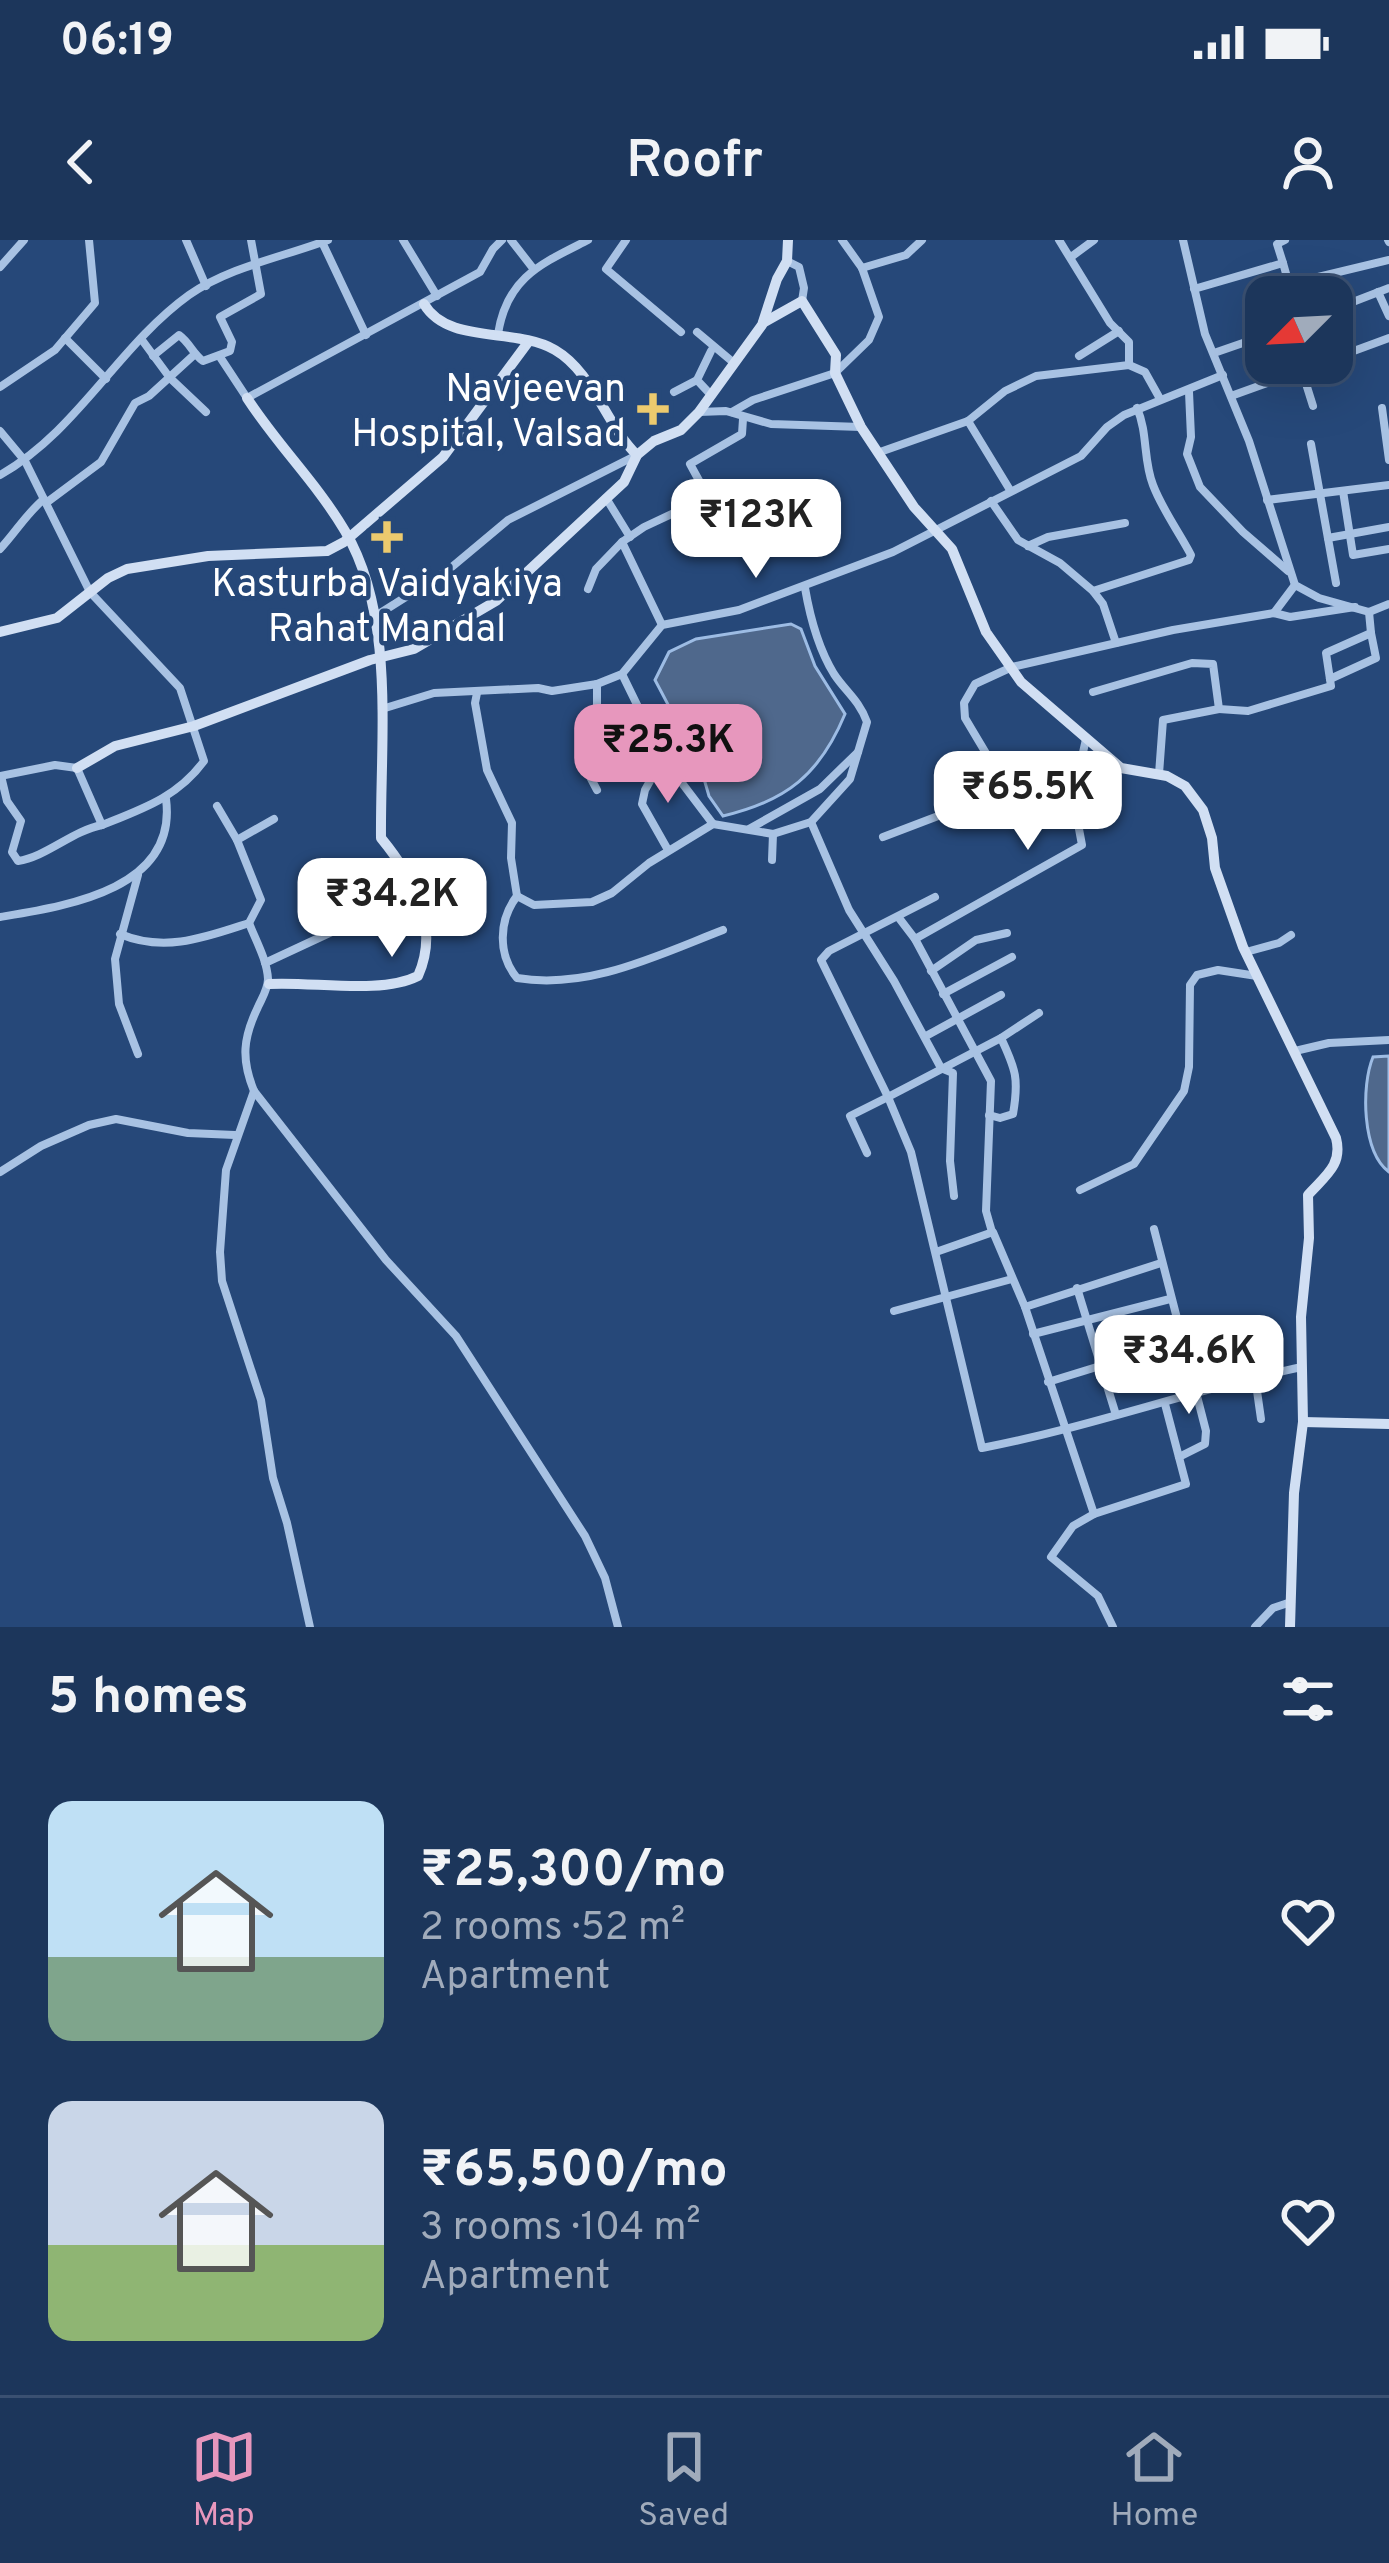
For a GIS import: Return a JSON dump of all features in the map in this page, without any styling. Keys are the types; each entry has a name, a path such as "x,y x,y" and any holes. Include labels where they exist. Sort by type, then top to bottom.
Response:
{"street":[{"path":"0,267 24,240"},
{"path":"0,388 22,376 65,338 95,303 88,240"},
{"path":"186,240 206,286"},
{"path":"153,356 179,335 203,361 220,357 232,347 220,317 261,294 251,240"},
{"path":"403,240 437,296"},
{"path":"247,398 485,268 493,249 507,240 532,268"},
{"path":"498,334 511,294 532,268 588,240"},
{"path":"626,240 606,269 681,332"},
{"path":"374,617 446,571 508,520 681,430 700,412 763,323 787,261 788,240"},
{"path":"700,412 732,412 753,400 836,373 869,340 878,317 862,268 842,240"},
{"path":"862,268 906,255 922,240"},
{"path":"1059,240 1129,342 1129,365"},
{"path":"1071,257 1094,240"},
{"path":"1184,240 1205,334 1295,585 1319,598 1369,612 1389,604"},
{"path":"1284,240 1276,244 1287,276"},
{"path":"0,475 36,455 190,294 255,265 325,241 366,335"},
{"path":"1322,276 1389,260"},
{"path":"787,261 800,267 805,289 802,301 836,355 836,373 861,427 932,530 952,549 986,632 1012,667 1039,700 1121,768 1185,786 1203,810 1215,868 1246,952 1330,1122 1340,1153 1308,1196 1301,1317 1303,1422 1292,1525 1290,1627"},
{"path":"1194,289 1283,263"},
{"path":"1353,302 1389,287"},
{"path":"1378,292 1389,316"},
{"path":"763,323 802,301"},
{"path":"424,304 432,317 452,326 555,350 578,370 637,455"},
{"path":"697,332 734,364"},
{"path":"1079,356 1120,332"},
{"path":"65,338 106,379"},
{"path":"1353,351 1389,338"},
{"path":"142,340 170,378 206,412"},
{"path":"0,632 57,618 127,568 208,556 327,551 443,457 529,341"},
{"path":"1214,353 1245,342"},
{"path":"674,392 697,380 711,351"},
{"path":"0,549 27,513 101,462 135,403 196,354"},
{"path":"220,357 276,444 308,473 349,536 372,600 379,658 380,838 410,874 424,916 424,962 418,976 407,981 268,984"},
{"path":"880,452 968,422 1005,392 1036,376 1129,365 1145,372 1159,398"},
{"path":"382,709 434,693 538,688 552,692 597,684 622,674 662,625 739,610 893,552 1081,456 1107,427 1137,409 1222,375"},
{"path":"697,380 712,396"},
{"path":"1231,396 1264,384"},
{"path":"1306,384 1313,406"},
{"path":"1189,392 1187,454 1200,487 1291,574"},
{"path":"1382,408 1389,454"},
{"path":"1093,590 1189,560 1191,555 1154,488 1137,409"},
{"path":"732,412 770,424 861,427"},
{"path":"588,589 596,569 626,539 708,497 690,464 742,434 743,419"},
{"path":"968,422 1010,490"},
{"path":"0,431 25,461 90,592 180,688 194,726 204,761 166,799 78,830 22,862 13,852 21,821 4,804 0,776 39,772 55,765 77,768 115,746 194,726 414,649 496,601 624,482 637,455"},
{"path":"1311,444 1336,583"},
{"path":"1267,500 1389,485"},
{"path":"1343,490 1353,555 1389,549"},
{"path":"606,498 662,625"},
{"path":"991,501 1027,547 1060,563 1093,590 1103,604 1116,643"},
{"path":"1027,547 1048,537 1125,523"},
{"path":"1328,538 1389,527"},
{"path":"1274,613 1295,585"},
{"path":"517,896 534,905 592,902 712,824 773,834 811,822 850,779 867,722 850,689 829,666 805,588"},
{"path":"1024,818 965,718 964,703 975,684 1012,667 1116,643 1274,613 1290,617 1355,608"},
{"path":"1330,679 1376,658 1369,612"},
{"path":"1159,775 1162,720 1219,709 1248,711 1331,686 1326,653 1371,633"},
{"path":"1094,692 1192,663 1214,664 1219,709"},
{"path":"622,674 663,758 712,824"},
{"path":"597,684 597,719 580,758 597,790"},
{"path":"477,693 487,770 512,823 517,896 507,909 506,965 517,978 571,982 723,930"},
{"path":"915,939 1082,845 1073,796 1086,739"},
{"path":"747,830 808,797 860,750"},
{"path":"663,758 642,804 668,850"},
{"path":"77,768 102,825"},
{"path":"883,837 1009,789"},
{"path":"0,917 77,903 138,874 156,854 169,822 166,799"},
{"path":"120,934 135,940 187,943 249,923 261,900 237,840 217,806"},
{"path":"237,840 274,819"},
{"path":"811,822 863,934 941,1068 953,1073 950,1162 954,1196"},
{"path":"772,860 773,834"},
{"path":"265,963 381,909 386,896 375,864"},
{"path":"138,874 116,959 119,1004 138,1054"},
{"path":"935,897 829,951 821,960 911,1153 982,1448 1065,1432 1195,1391 1304,1367"},
{"path":"899,918 915,939 991,1081 986,1211 1025,1307 1094,1514"},
{"path":"249,923 268,984 243,1049 254,1091 386,1260 456,1336 585,1536 605,1578 618,1627"},
{"path":"931,970 976,940 1007,933"},
{"path":"1246,952 1280,944 1291,935"},
{"path":"943,994 1012,957"},
{"path":"1079,1190 1134,1164 1184,1091 1189,1067 1190,985 1197,975 1218,970 1258,976"},
{"path":"926,1036 1001,995"},
{"path":"866,1153 850,1116 1040,1013"},
{"path":"989,1115 1013,1114 1017,1071 1001,1038"},
{"path":"1295,1051 1329,1043 1389,1040"},
{"path":"254,1091 226,1170 222,1282 261,1400 273,1478 310,1627"},
{"path":"0,1172 41,1146 116,1119 188,1133 236,1135"},
{"path":"1154,1229 1206,1440 1200,1448 1179,1456"},
{"path":"936,1252 992,1232"},
{"path":"1025,1307 1161,1263"},
{"path":"894,1311 1012,1279"},
{"path":"1077,1288 1116,1415"},
{"path":"1033,1334 1170,1299"},
{"path":"1048,1382 1100,1366"},
{"path":"1255,1377 1261,1419"},
{"path":"1113,1627 1098,1596 1052,1557 1073,1526 1094,1514 1186,1484 1165,1404"},
{"path":"1303,1422 1389,1424"},
{"path":"1255,1627 1273,1608 1292,1602"}],"water":[{"path":"791,624 801,629 815,666 845,714 824,753 799,782 766,802 723,816 655,680 669,652 696,639"},
{"path":"1389,1056 1389,1172 1373,1150 1366,1101 1373,1057"}],"place":[{"name":"Navjeevan Hospital, Valsad","path":"653,409"},
{"name":"Kasturba Vaidyakiya Rahat Mandal","path":"387,537"}]}
